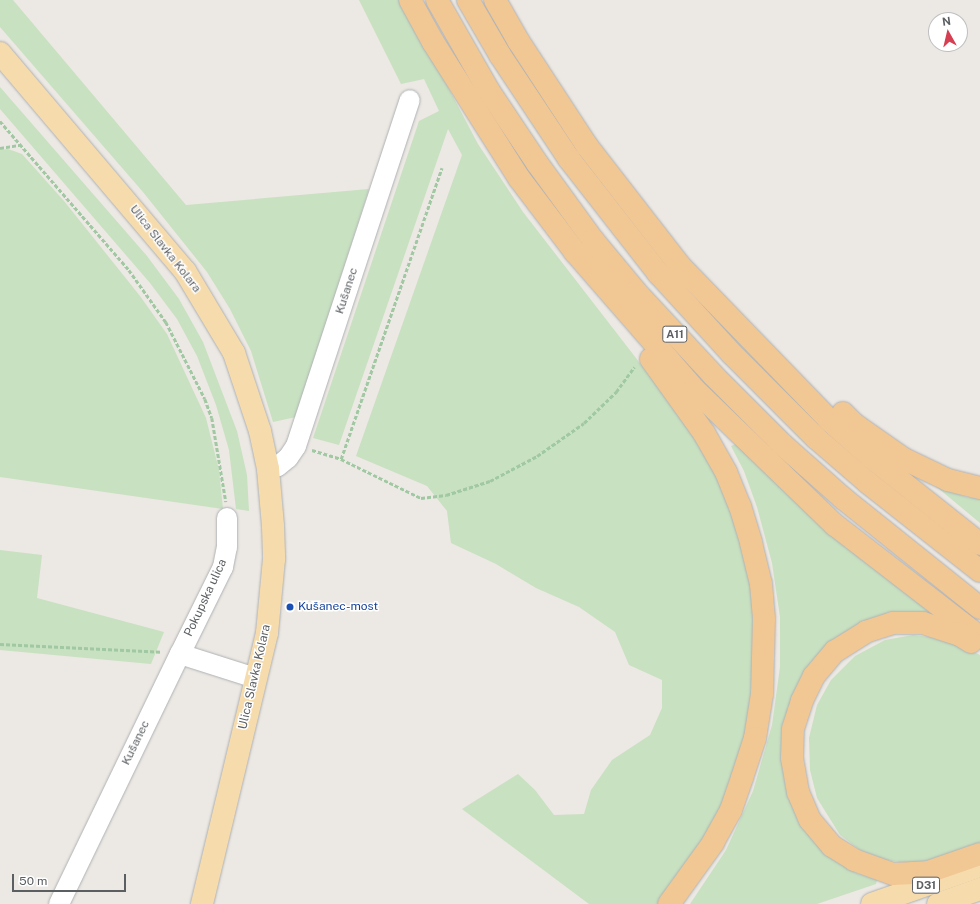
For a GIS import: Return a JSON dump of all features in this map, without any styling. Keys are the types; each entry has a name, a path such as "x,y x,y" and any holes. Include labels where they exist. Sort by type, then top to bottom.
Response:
{"highway":[{"path":"410,0 433,42 519,178 575,252 694,389 835,525 980,637"},
{"name":"A11","path":"437,0 489,91 537,162 593,240 636,292 713,376 783,445 844,499 980,608"},
{"name":"A11","path":"468,0 500,55 570,159 658,273 731,353 816,438 867,482 980,571"},
{"path":"495,0 519,42 587,146 680,266 733,318 829,420 872,458 980,544"},
{"path":"575,252 579,270 638,341 704,433 726,472 740,506 761,584 764,619 762,694 755,738 731,810 713,843 669,904"},
{"path":"733,318 761,335 854,424 892,450 948,480 980,488"},
{"path":"980,648 960,635 923,623 893,623 866,632 835,651 814,676 802,701 794,729 792,758 798,792 810,820 832,846 854,860 893,874 928,872 980,854"}],"main road":[{"name":"Ulica Slavka Kolara","path":"0,53 131,204 185,271 212,312 234,353 251,400 268,469 274,559 267,633 202,904"},
{"name":"D31","path":"872,904 980,866"},
{"name":"D31","path":"938,904 980,889"}],"street":[{"name":"Kušanec","path":"268,469 278,466 288,458 296,446 410,100"},
{"name":"Pokupska ulica","path":"180,654 223,567 227,547 228,518"},
{"name":"Kušanec","path":"59,904 180,654"},
{"path":"180,654 255,678"}],"path":[{"path":"0,121 129,270 150,297 177,341 212,418 223,476 228,518"},
{"path":"0,148 21,145"},
{"path":"342,459 442,168"},
{"path":"296,446 342,459 421,498 446,495 490,481 537,456 584,423 616,392 634,368 638,341"},
{"path":"0,644 180,654"}],"green space":[{"path":"0,0 13,0 186,205 369,189 296,417 273,422 251,351 230,309 207,272 143,192 0,27"},
{"path":"359,0 402,0 478,144 523,212 711,455 752,567 756,699 724,811 664,904 589,904 462,809 518,774 535,790 554,815 584,814 591,790 612,760 650,735 662,708 662,680 629,665 615,632 579,607 536,588 496,564 451,543 447,511 427,486 356,456 462,155 448,129 339,445 313,438 419,121 439,111 424,79 401,84"},
{"path":"0,87 147,256 179,299 203,342 237,431 247,475 249,511 236,509 229,450 216,405 197,356 177,319 150,283 0,109"},
{"path":"8,149 22,154 64,201 140,296 167,334 206,418 219,470 223,509 0,477 0,150"},
{"path":"738,443 938,616 840,639 786,752 839,863 856,873 877,880 876,884 817,904 690,904 726,850 753,791 772,725 780,667 780,617 772,563 757,507 744,471 731,446"},
{"path":"932,483 966,497 980,499 980,523"},
{"path":"0,550 42,555 37,598 164,632 151,664 0,650"},
{"path":"913,635 946,639 980,655 980,844 933,860 907,863 879,859 860,850 840,835 817,798 810,770 809,738 817,705 831,680 855,656 885,640"}],"place":[{"name":"Kušanec-most","path":"290,607"}]}
